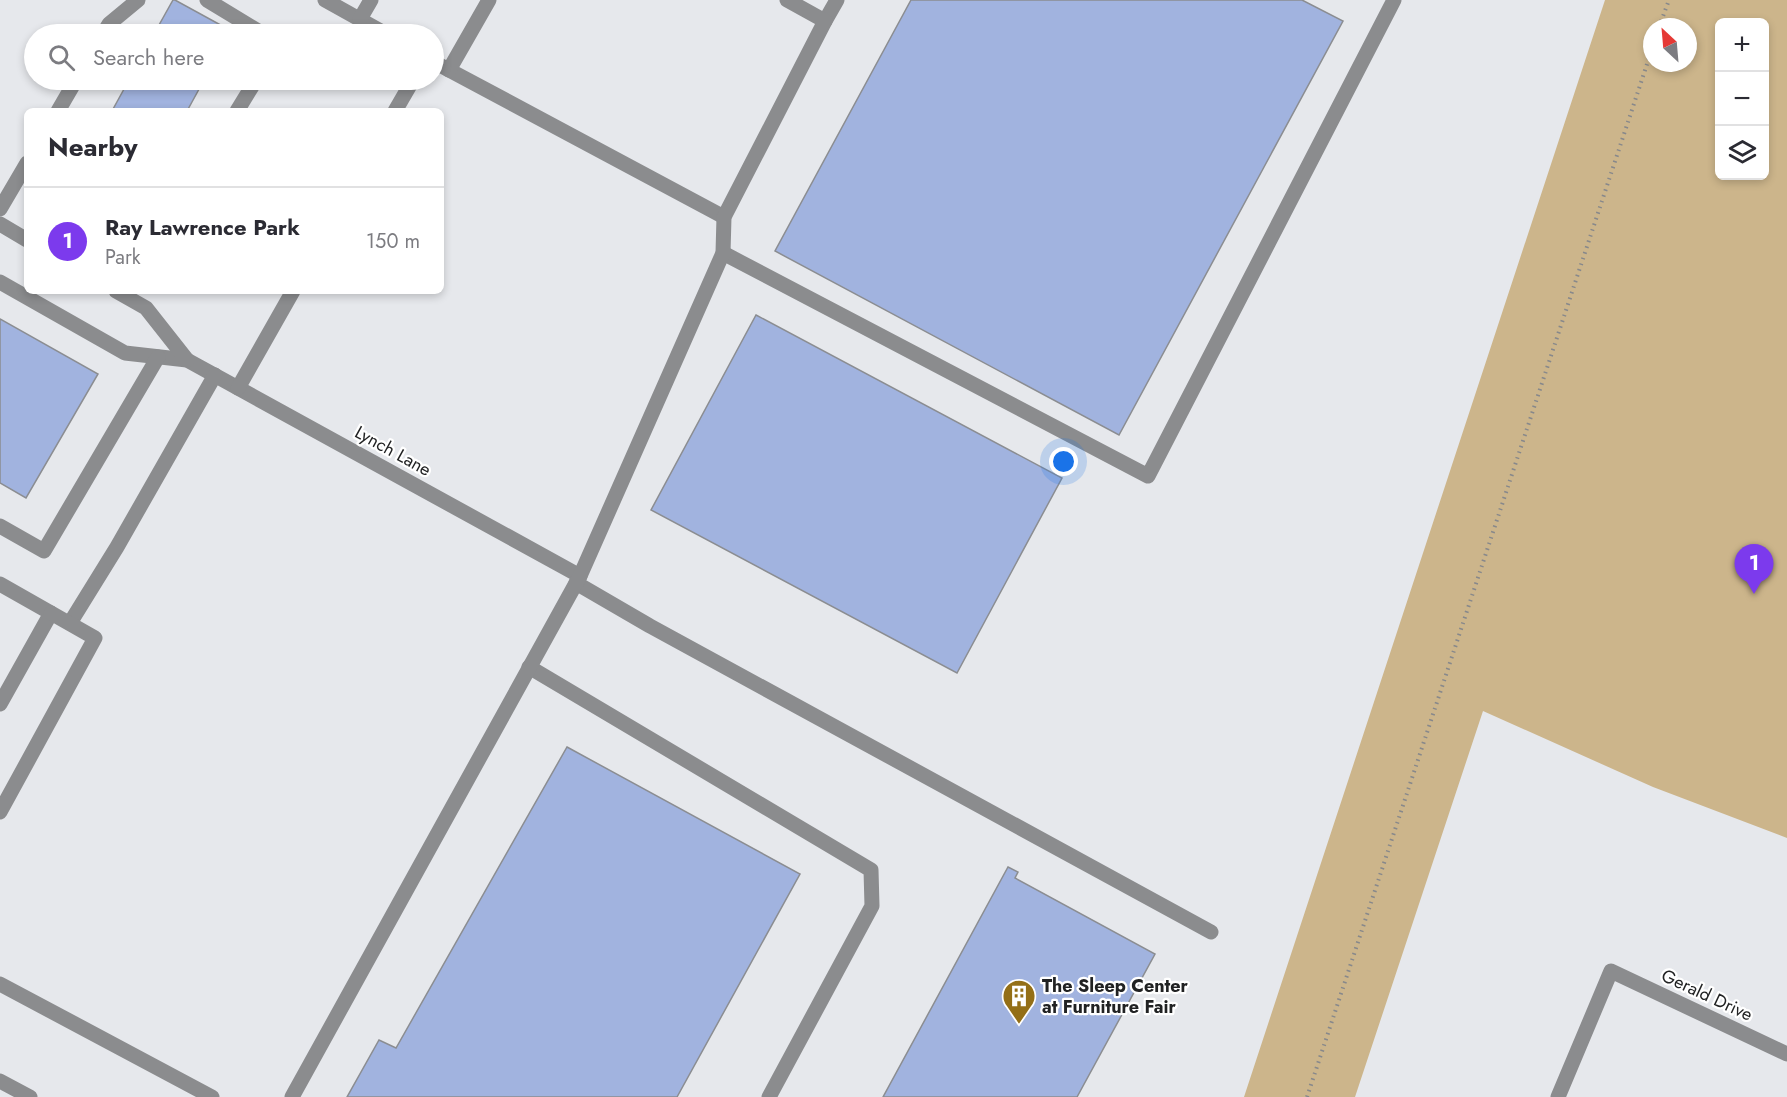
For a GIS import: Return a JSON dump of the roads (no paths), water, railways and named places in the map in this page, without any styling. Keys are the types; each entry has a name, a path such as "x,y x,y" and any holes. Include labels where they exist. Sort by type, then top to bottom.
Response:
{"street":[{"path":"109,24 138,0"},
{"path":"207,0 247,24"},
{"path":"325,0 369,24"},
{"path":"360,19 371,0"},
{"path":"449,70 489,0"},
{"path":"787,0 825,21"},
{"path":"292,1097 578,580 723,253 724,217 837,0"},
{"path":"723,253 1148,476 1394,0"},
{"path":"444,67 724,217"},
{"path":"60,108 70,90"},
{"path":"239,108 250,90"},
{"path":"397,108 407,90"},
{"path":"0,208 24,168"},
{"path":"0,224 24,238"},
{"name":"Lynch Lane","path":"0,282 24,292"},
{"name":"Lynch Lane","path":"125,294 146,308 187,360"},
{"path":"238,388 291,294"},
{"name":"Lynch Lane","path":"32,295 125,353 187,360 215,375 578,580 650,626 1211,932"},
{"path":"0,526 44,550 158,357"},
{"path":"70,623 117,547 215,375"},
{"path":"0,584 95,638 2,802"},
{"path":"0,705 51,613"},
{"path":"529,668 872,870 872,906 769,1097"},
{"name":"Gerald Drive","path":"1558,1097 1611,971 1787,1054"},
{"path":"0,984 212,1097"},
{"path":"0,1081 30,1097"}],"place":[{"name":"Ray Lawrence Park","path":"1754,594"},
{"name":"The Sleep Center at Furniture Fair","path":"1019,1025"}]}
